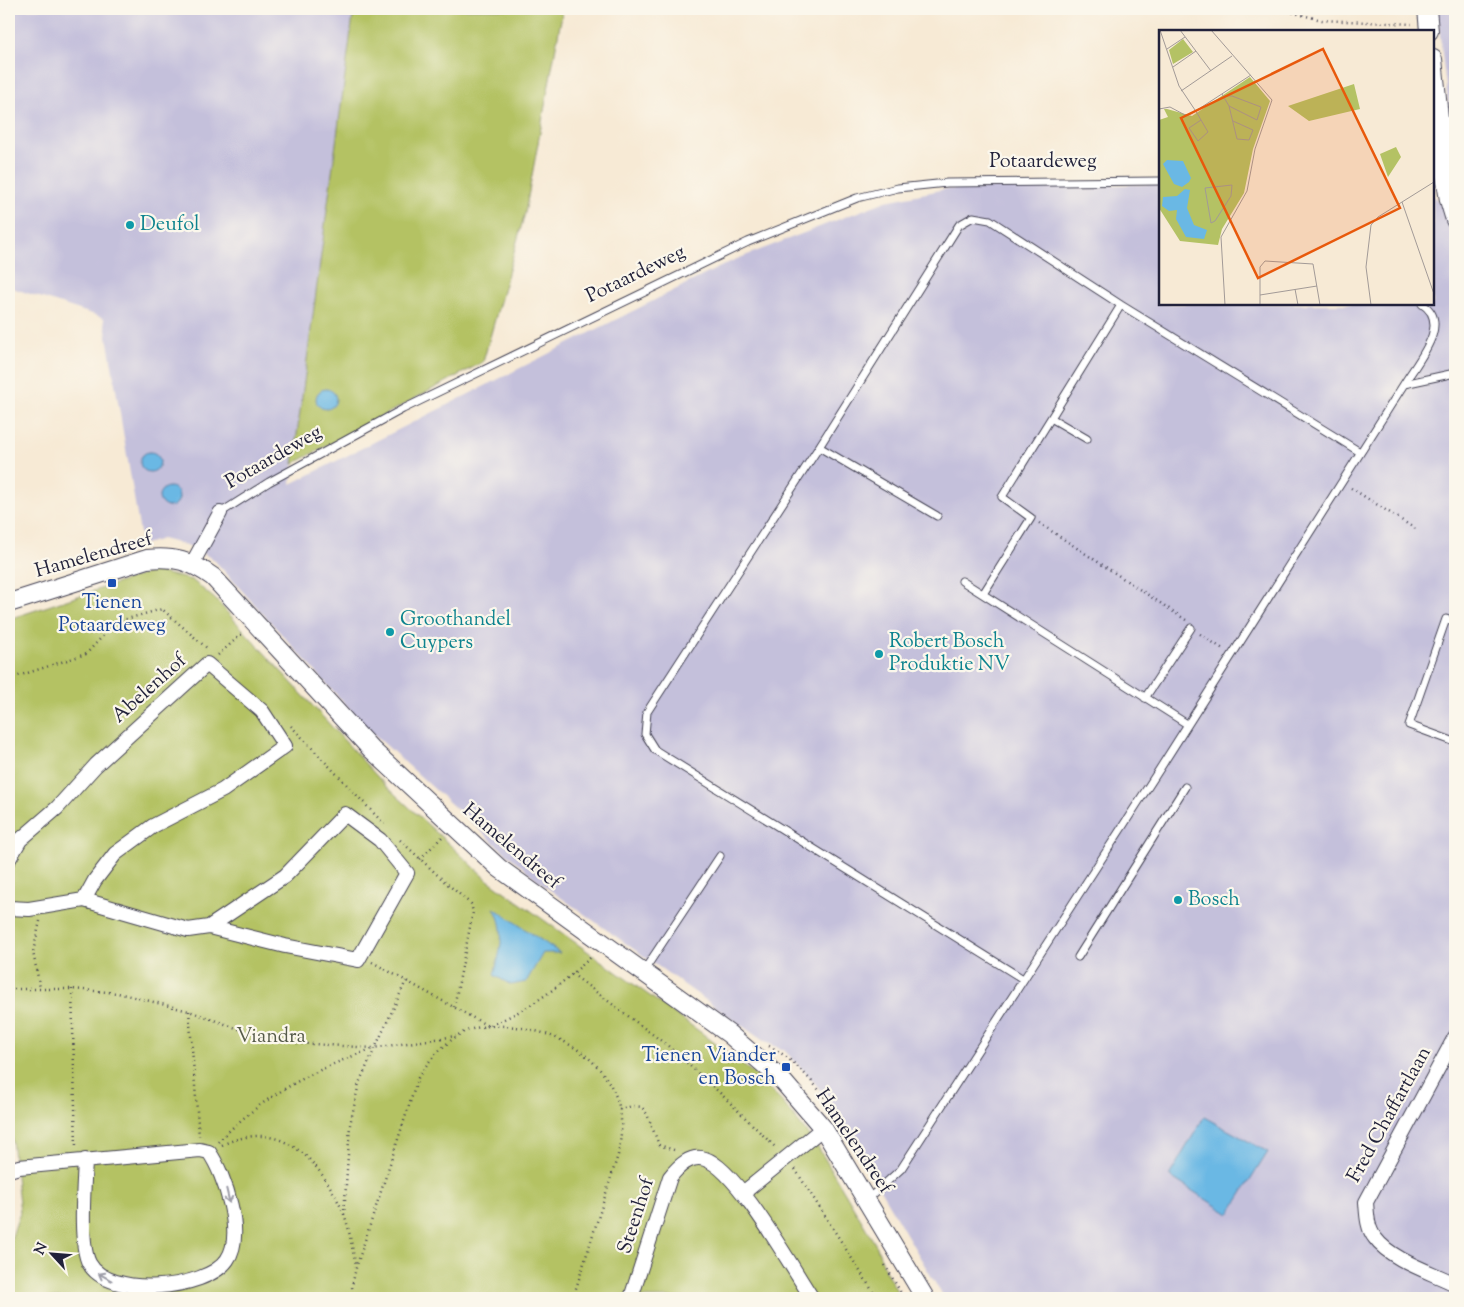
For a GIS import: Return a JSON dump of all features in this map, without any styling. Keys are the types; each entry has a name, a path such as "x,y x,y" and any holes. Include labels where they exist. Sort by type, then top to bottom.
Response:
{"street":[{"path":"1434,72 1442,176 1455,220"},
{"name":"Potaardeweg","path":"192,564 220,513"},
{"name":"Hamelendreef","path":"9,603 147,559 173,558 192,564 219,583 370,749 459,832 514,880 752,1053 780,1078 823,1128 925,1298"},
{"name":"Abelenhof","path":"9,859 20,840 57,808 96,765 207,664 262,711 285,746 223,790 153,826 116,854 95,880 84,900"},
{"path":"9,908 43,907 84,900 188,930 209,927 285,946 358,960 407,872 380,840 345,814 286,876 209,927"},
{"name":"Fred Chaffartlaan","path":"1455,1037 1366,1202 1368,1223 1374,1238 1390,1253 1455,1284"},
{"path":"743,1193 823,1128"},
{"path":"9,1170 19,1167 81,1160 205,1151 218,1165 226,1187 233,1217 234,1247 227,1261 214,1271 192,1280 170,1284 136,1286 121,1284 100,1276 89,1263 85,1248 81,1160"},
{"name":"Steenhof","path":"631,1298 670,1177 680,1165 703,1158 713,1163 743,1193 812,1298"}],"lane":[{"name":"Potaardeweg","path":"220,513 269,482 403,409 748,242 857,198 898,188 947,183 1159,181"},
{"path":"1023,979 655,750 645,734 647,712 819,447 959,225 973,217 990,220 1121,305 1360,452"},
{"path":"983,594 1031,518 1002,497 1121,305"},
{"path":"867,1200 901,1170 1404,384 1435,333 1436,321 1424,305"},
{"path":"1404,384 1455,373"},
{"path":"1051,418 1087,439"},
{"path":"819,447 937,516"},
{"path":"962,581 1187,724"},
{"path":"1455,622 1446,619 1409,725 1455,742"},
{"path":"1145,698 1191,628"},
{"path":"1078,957 1185,787"},
{"path":"643,973 720,856"}],"path":[{"path":"1278,9 1322,20 1381,24 1428,21"},
{"path":"1340,482 1417,530"},
{"path":"1031,518 1185,617 1191,628 1232,655"},
{"path":"216,656 236,638"},
{"path":"437,829 449,841"},
{"path":"424,855 443,836"},
{"path":"40,988 33,952 43,907"},
{"path":"9,989 72,988 118,993 189,1011 239,1029 297,1043 373,1048 457,1036 488,1026 523,1010 548,995 594,954 599,957"},
{"path":"358,960 373,962 488,1026 521,1027 543,1032 564,1040 583,1053 611,1085 620,1109 621,1134 618,1155 573,1298"},
{"path":"572,974 668,1046 720,1093 795,1168 877,1298"},
{"path":"356,1268 344,1215 350,1125 359,1083 373,1048 406,980"},
{"path":"72,988 81,1160"},
{"path":"189,1011 205,1151"},
{"path":"353,1298 352,1286 356,1268 418,1078 428,1062 457,1036"},
{"path":"205,1151 236,1123 272,1096 327,1065 373,1048"},
{"path":"620,1109 634,1106 642,1107 647,1114 659,1145 674,1150 680,1165"},
{"path":"205,1151 235,1139 270,1136 285,1141 300,1149 315,1166 344,1215"},
{"path":"883,1259 886,1270 904,1298"}],"shaded area":[{"path":"9,9 354,9 291,484 732,261 886,201 946,189 1159,184 1159,305 1434,305 1434,197 1442,205 1455,238 1455,1298 944,1298 855,1147 840,1115 810,1077 784,1050 765,1042 546,887 494,843 366,727 214,560 193,547 162,539 142,545 104,318 9,287"},
{"path":"1437,9 1455,9 1455,159 1443,62"}],"green space":[{"path":"354,9 563,9 525,213 483,362 293,464"},
{"name":"Viandra","path":"154,571 192,580 216,600 385,785 488,880 703,1034 758,1077 784,1104 818,1147 877,1247 885,1270 901,1298 9,1298 9,1245 20,1212 9,1114 9,619"}],"water":[{"path":"326,389 333,392 336,399 333,406 326,409 319,406 316,399 319,392"},
{"path":"150,452 157,455 160,462 157,469 150,472 143,469 140,462 143,455"},
{"path":"169,487 176,490 179,497 176,504 169,507 162,504 159,497 162,490"},
{"path":"494,908 560,953 543,953 526,982 511,985 494,975 500,949 501,933 498,916"},
{"path":"1204,1117 1268,1152 1229,1214 1169,1176"}],"place":[{"name":"Deufol","path":"130,225"},
{"name":"Tienen Potaardeweg","path":"112,583"},
{"name":"Groothandel Cuypers","path":"390,632"},
{"name":"Robert Bosch Produktie NV","path":"879,654"},
{"name":"Bosch","path":"1178,900"},
{"name":"Tienen Viander en Bosch","path":"786,1067"}]}
